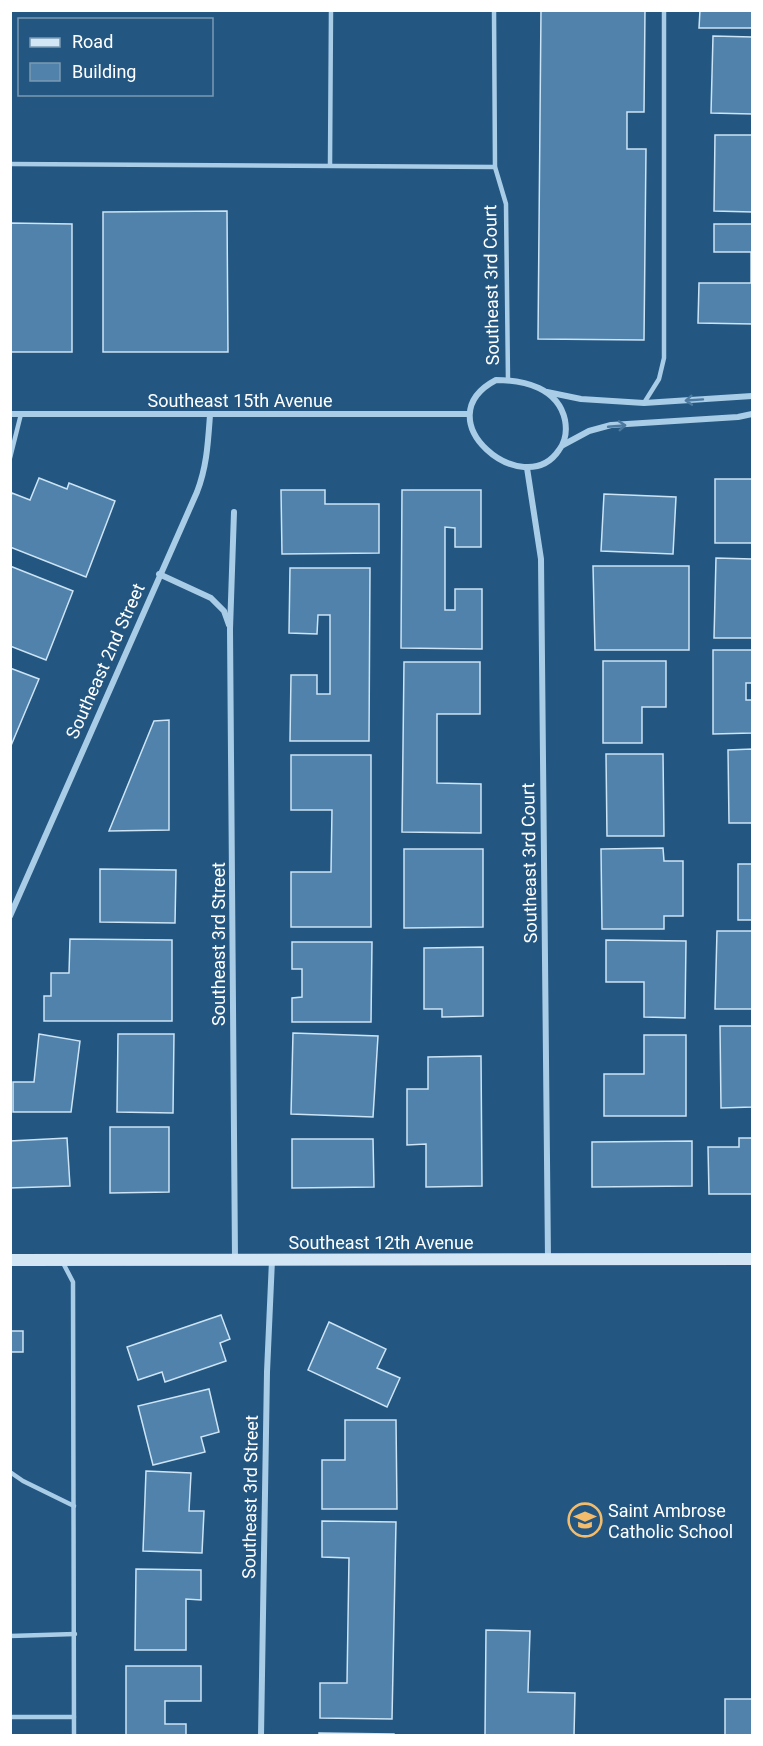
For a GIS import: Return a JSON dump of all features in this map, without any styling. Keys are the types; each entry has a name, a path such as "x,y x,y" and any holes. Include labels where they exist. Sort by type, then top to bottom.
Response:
{"street":[{"path":"547,392 558,402 567,429 563,445 554,458 542,466 527,468 494,456 480,443 472,430 469,414 473,399 483,387 496,380 521,381 547,392 580,399 644,404 753,396"},
{"name":"Southeast 15th Avenue","path":"10,414 469,414"},
{"path":"563,445 589,432 611,425 738,417 753,414"},
{"name":"Southeast 2nd Street","path":"10,915 203,475 210,415"},
{"name":"Southeast 3rd Court","path":"527,468 542,559 548,1260"},
{"name":"Southeast 3rd Street","path":"234,512 230,629 235,1260"},
{"name":"Southeast 3rd Street","path":"159,574 211,598 224,611 230,629"},
{"name":"Southeast 12th Avenue","path":"10,1260 753,1259"},
{"name":"Southeast 3rd Street","path":"261,1736 267,1384 272,1260"}],"lane":[{"path":"330,165 331,10"},
{"name":"Southeast 3rd Court","path":"494,10 495,168 506,204 508,380"},
{"path":"644,404 659,379 664,358 664,10"},
{"path":"10,164 495,168"},
{"path":"10,458 21,414"},
{"path":"62,1260 73,1282 74,1736"},
{"path":"10,1472 23,1481 74,1506"},
{"path":"10,1636 75,1634"},
{"path":"10,1717 74,1717"}],"building":[{"path":"541,10 645,10 644,112 627,112 627,149 646,149 644,340 538,339"},
{"path":"700,10 752,10 752,28 699,28"},
{"path":"713,36 752,37 752,114 711,113"},
{"path":"715,135 752,135 752,212 714,211"},
{"path":"227,211 228,352 103,352 103,212"},
{"path":"10,223 72,224 72,352 10,352"},
{"path":"714,224 752,224 752,324 698,323 699,283 751,283 751,252 714,252"},
{"path":"39,478 67,489 69,483 115,501 86,577 10,547 10,498 12,493 30,500"},
{"path":"715,479 752,479 752,543 715,543"},
{"path":"281,490 325,490 325,504 379,504 379,553 282,554"},
{"path":"402,490 481,490 481,547 455,547 455,528 445,527 445,610 455,610 455,589 482,589 482,649 401,648"},
{"path":"604,494 676,497 673,554 601,551"},
{"path":"716,558 752,559 752,638 714,638"},
{"path":"10,566 73,591 46,660 10,646"},
{"path":"593,566 689,566 689,650 595,650"},
{"path":"290,568 370,568 369,741 290,741 291,675 317,675 317,694 330,694 330,615 318,615 317,634 289,633"},
{"path":"713,650 752,650 752,683 746,683 746,700 752,700 752,733 713,734"},
{"path":"603,661 666,661 666,707 642,707 642,743 603,743"},
{"path":"404,662 480,662 480,714 437,714 437,783 481,784 481,833 402,832"},
{"path":"10,668 39,679 10,748"},
{"path":"169,720 169,830 109,831 154,721"},
{"path":"752,749 752,823 729,823 728,750"},
{"path":"606,754 663,754 664,836 607,836"},
{"path":"291,755 371,755 371,927 291,927 291,872 331,872 332,810 291,810"},
{"path":"663,848 664,861 683,861 683,916 664,916 664,929 602,929 601,849"},
{"path":"404,849 483,849 483,927 404,928"},
{"path":"738,864 752,864 752,920 738,920"},
{"path":"100,869 176,870 175,923 100,922"},
{"path":"717,931 752,931 752,1009 715,1009"},
{"path":"70,939 172,940 172,1021 44,1021 44,996 51,996 51,973 69,973"},
{"path":"606,940 686,941 685,1018 644,1017 644,982 606,982"},
{"path":"292,942 372,942 371,1022 292,1022 292,998 302,997 302,969 292,969"},
{"path":"483,947 483,1016 442,1017 442,1009 424,1009 424,948"},
{"path":"720,1026 752,1026 752,1107 721,1108"},
{"path":"293,1033 378,1036 373,1117 291,1114"},
{"path":"39,1034 80,1041 71,1112 13,1112 13,1082 34,1082"},
{"path":"118,1034 174,1034 173,1113 117,1112"},
{"path":"644,1035 686,1035 686,1116 604,1116 604,1074 644,1074"},
{"path":"481,1056 482,1186 426,1187 426,1144 407,1145 407,1089 428,1089 428,1057"},
{"path":"110,1127 169,1127 169,1192 110,1193"},
{"path":"67,1138 70,1186 10,1188 10,1141"},
{"path":"739,1138 752,1138 752,1194 709,1194 708,1147 739,1147"},
{"path":"292,1139 373,1139 374,1187 292,1188"},
{"path":"692,1141 692,1186 592,1187 592,1142"},
{"path":"221,1315 230,1339 220,1343 226,1361 165,1382 162,1372 138,1380 127,1347"},
{"path":"329,1322 386,1349 377,1368 400,1378 387,1407 308,1370"},
{"path":"10,1331 23,1331 23,1352 10,1352"},
{"path":"209,1389 219,1432 201,1437 205,1452 153,1465 138,1406"},
{"path":"345,1420 396,1420 397,1509 322,1509 322,1460 345,1460"},
{"path":"146,1471 191,1473 189,1511 204,1511 202,1553 143,1551"},
{"path":"322,1521 396,1522 392,1719 320,1718 320,1683 347,1683 349,1558 322,1557"},
{"path":"136,1569 201,1570 201,1600 186,1599 186,1650 135,1650"},
{"path":"486,1630 530,1631 528,1692 575,1693 574,1736 485,1736"},
{"path":"126,1666 201,1666 201,1701 165,1701 165,1724 186,1724 186,1736 126,1736"},
{"path":"725,1699 752,1699 752,1736 725,1736"},
{"path":"319,1733 394,1734 394,1736 319,1736"}],"place":[{"name":"Saint Ambrose Catholic School","path":"585,1520"}]}
